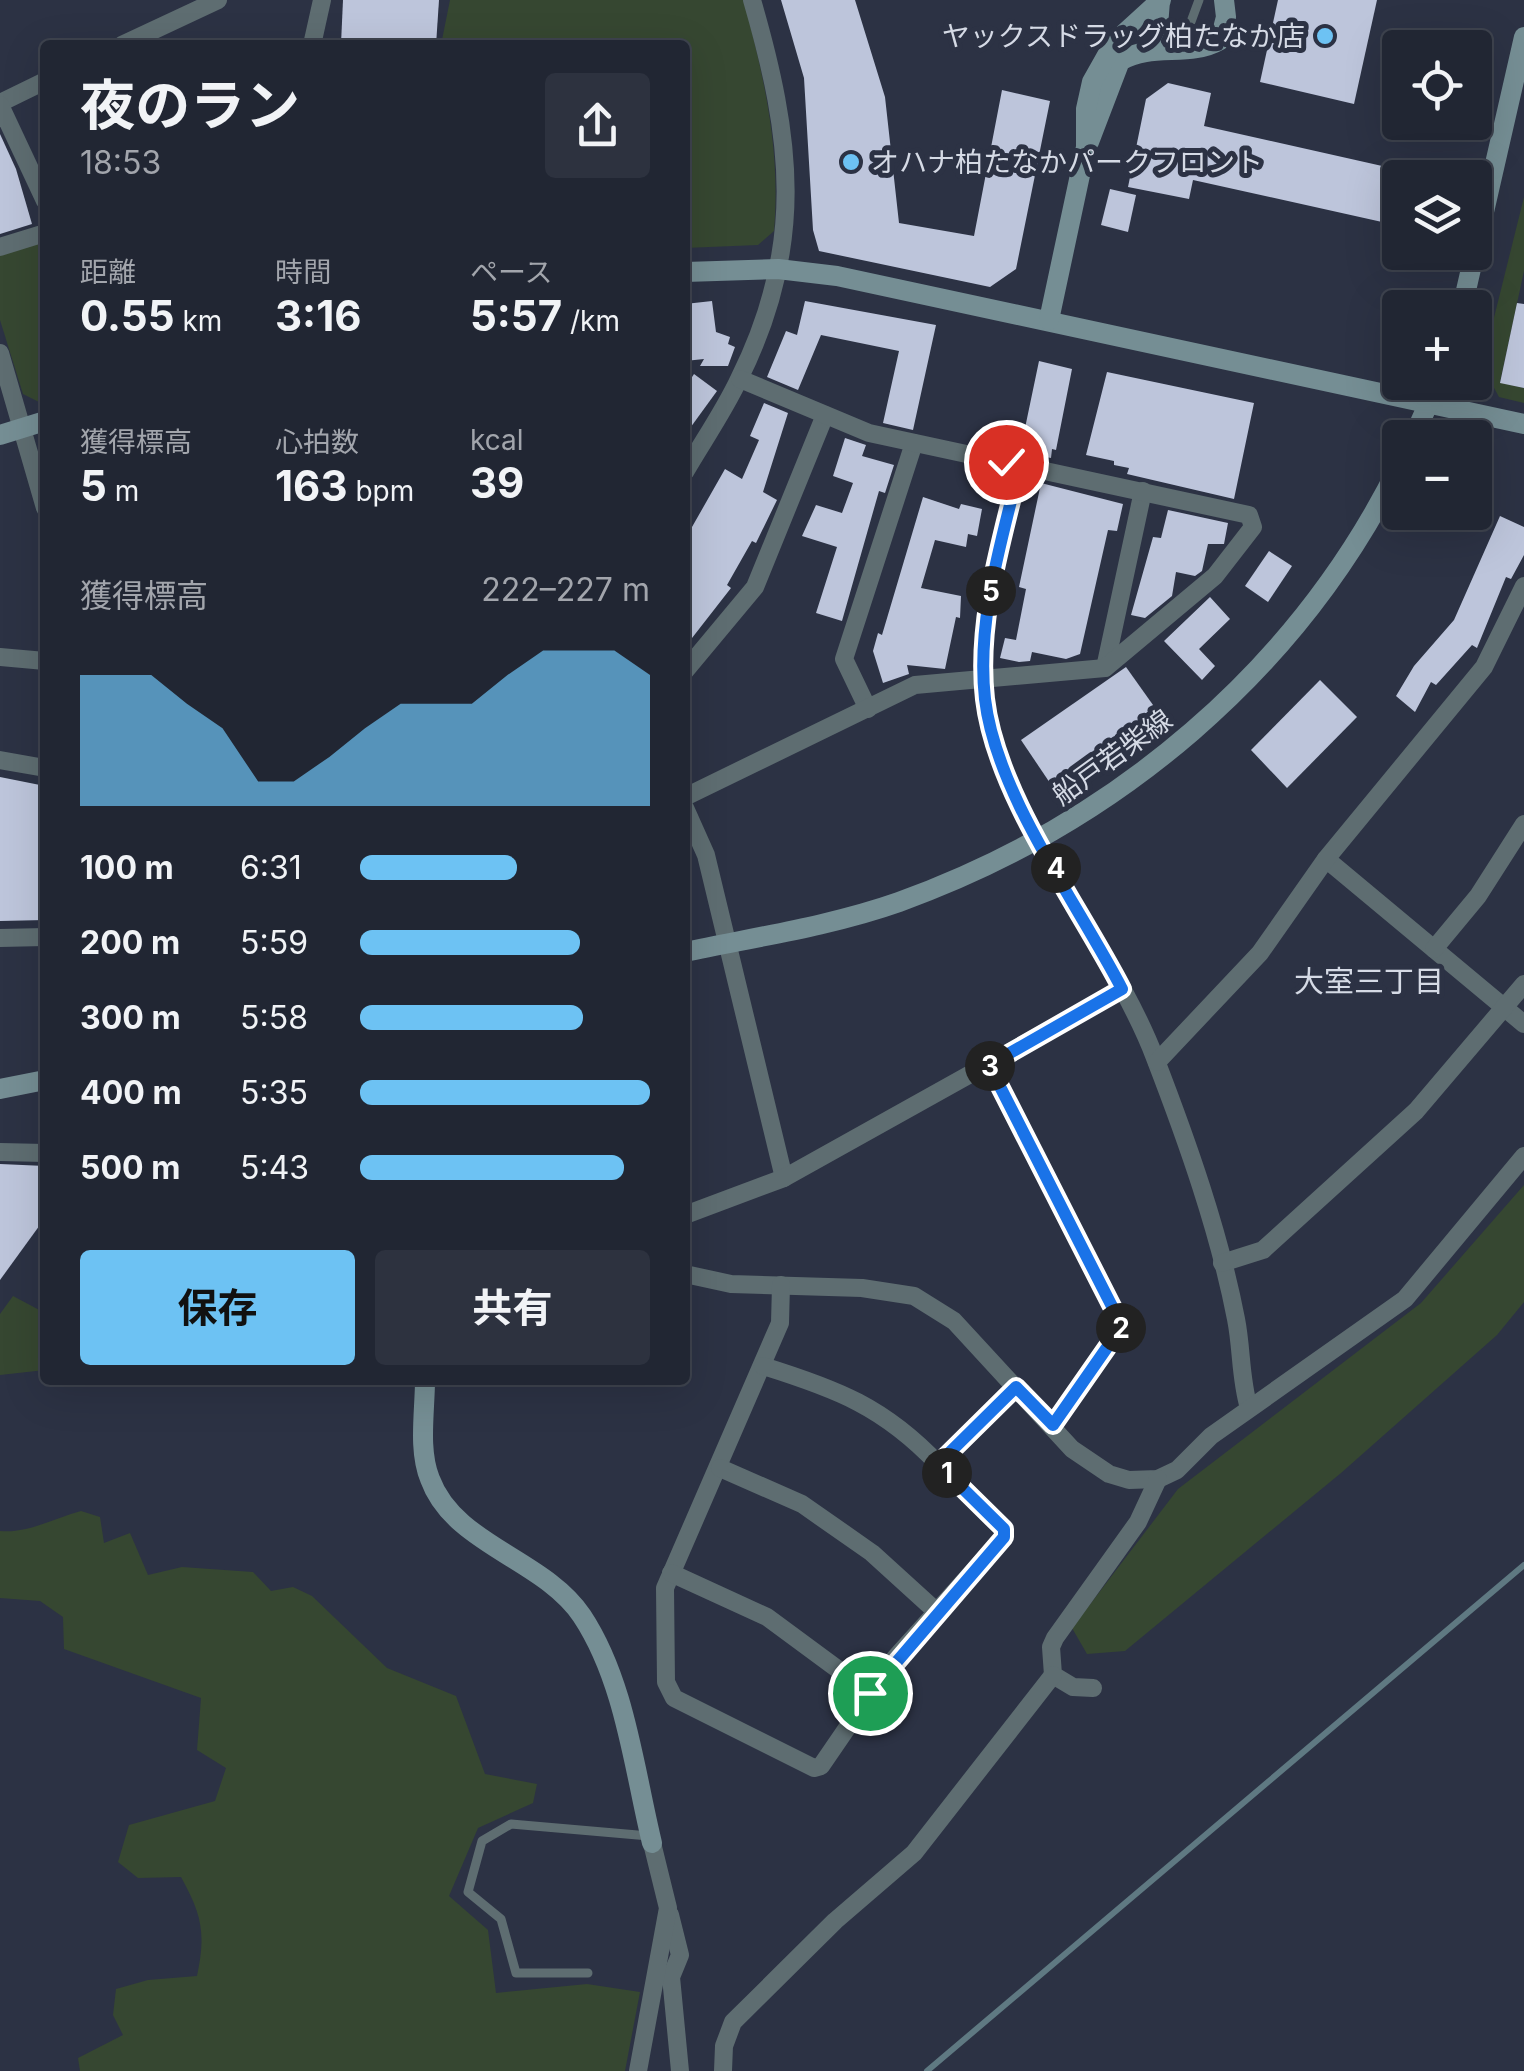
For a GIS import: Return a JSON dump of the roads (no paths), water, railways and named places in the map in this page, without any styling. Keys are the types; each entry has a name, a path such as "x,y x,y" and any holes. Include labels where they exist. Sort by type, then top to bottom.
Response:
{"street":[{"path":"133,40 218,0"},
{"path":"313,40 322,0"},
{"path":"690,464 740,379 778,269 786,219 785,135 752,0"},
{"path":"1048,320 1086,148 1086,109 1101,61 1114,42 1161,0"},
{"path":"1161,0 1158,26 1176,49"},
{"path":"1086,148 1105,110 1120,61 1144,51 1207,48 1220,40 1226,17 1224,0"},
{"path":"1466,290 1524,37"},
{"path":"40,84 0,104 40,188"},
{"path":"0,247 40,235"},
{"path":"690,272 778,269 837,276 1524,424"},
{"path":"0,352 40,491"},
{"path":"690,795 916,686 1105,668 1215,576 1253,527 1248,515 869,433 740,379"},
{"path":"1422,420 1431,400"},
{"path":"690,665 756,587 826,415"},
{"path":"0,435 40,423"},
{"path":"868,709 844,658 914,442"},
{"path":"1020,465 994,573 983,679 990,730 1003,770 1122,989 1157,1062 1222,1263 1236,1321 1241,1382 1249,1408"},
{"path":"1105,668 1142,492"},
{"name":"船戸若柴線","path":"690,951 896,903 1040,840 1122,789 1168,755 1268,657 1358,542 1382,497"},
{"path":"1157,1062 1260,953 1326,859 1484,667 1524,586"},
{"path":"0,657 40,661"},
{"path":"0,760 40,767"},
{"path":"690,819 706,855 784,1178"},
{"path":"1434,949 1478,896 1524,824"},
{"path":"1326,859 1524,1024"},
{"path":"0,938 40,936"},
{"path":"1222,1263 1263,1250 1416,1111 1524,984"},
{"path":"690,1212 784,1178 1122,989"},
{"path":"989,1065 1122,1326 1053,1425"},
{"path":"0,1089 40,1081"},
{"path":"0,1152 40,1153"},
{"path":"690,1275 731,1284 862,1288 914,1296 954,1321 1072,1449 1109,1474 1129,1480 1158,1479 1177,1470 1249,1408 1405,1299 1524,1156"},
{"path":"763,1366 840,1390 903,1427 1004,1529 1004,1537 870,1693 821,1766 814,1768 674,1698 666,1682 665,1588 780,1323 781,1285"},
{"path":"424,1385 424,1459 430,1479 454,1515 540,1574 586,1622 608,1668 680,1955 671,1977 680,2071"},
{"path":"938,1464 1016,1387"},
{"path":"720,1468 802,1504 872,1553 938,1613"},
{"path":"723,2071 724,2046 732,2022 835,1922 914,1853 1053,1674 1051,1647 1055,1638 1138,1522 1158,1479"},
{"path":"671,1573 766,1617 870,1693"},
{"path":"1053,1674 1074,1688 1093,1688"},
{"path":"638,2071 668,1908"}],"lane":[{"path":"1176,49 1199,0"},
{"path":"588,1973 516,1974 501,1919 468,1892 482,1841 512,1824 651,1840"}],"waterway":[{"path":"927,2071 1524,1565"}],"place":[{"name":"ヤックスドラッグ柏たなか店","path":"1325,36"},
{"name":"オハナ柏たなかパークフロント","path":"851,162"}],"district":[{"name":"大室三丁目","path":"1369,981"}]}
